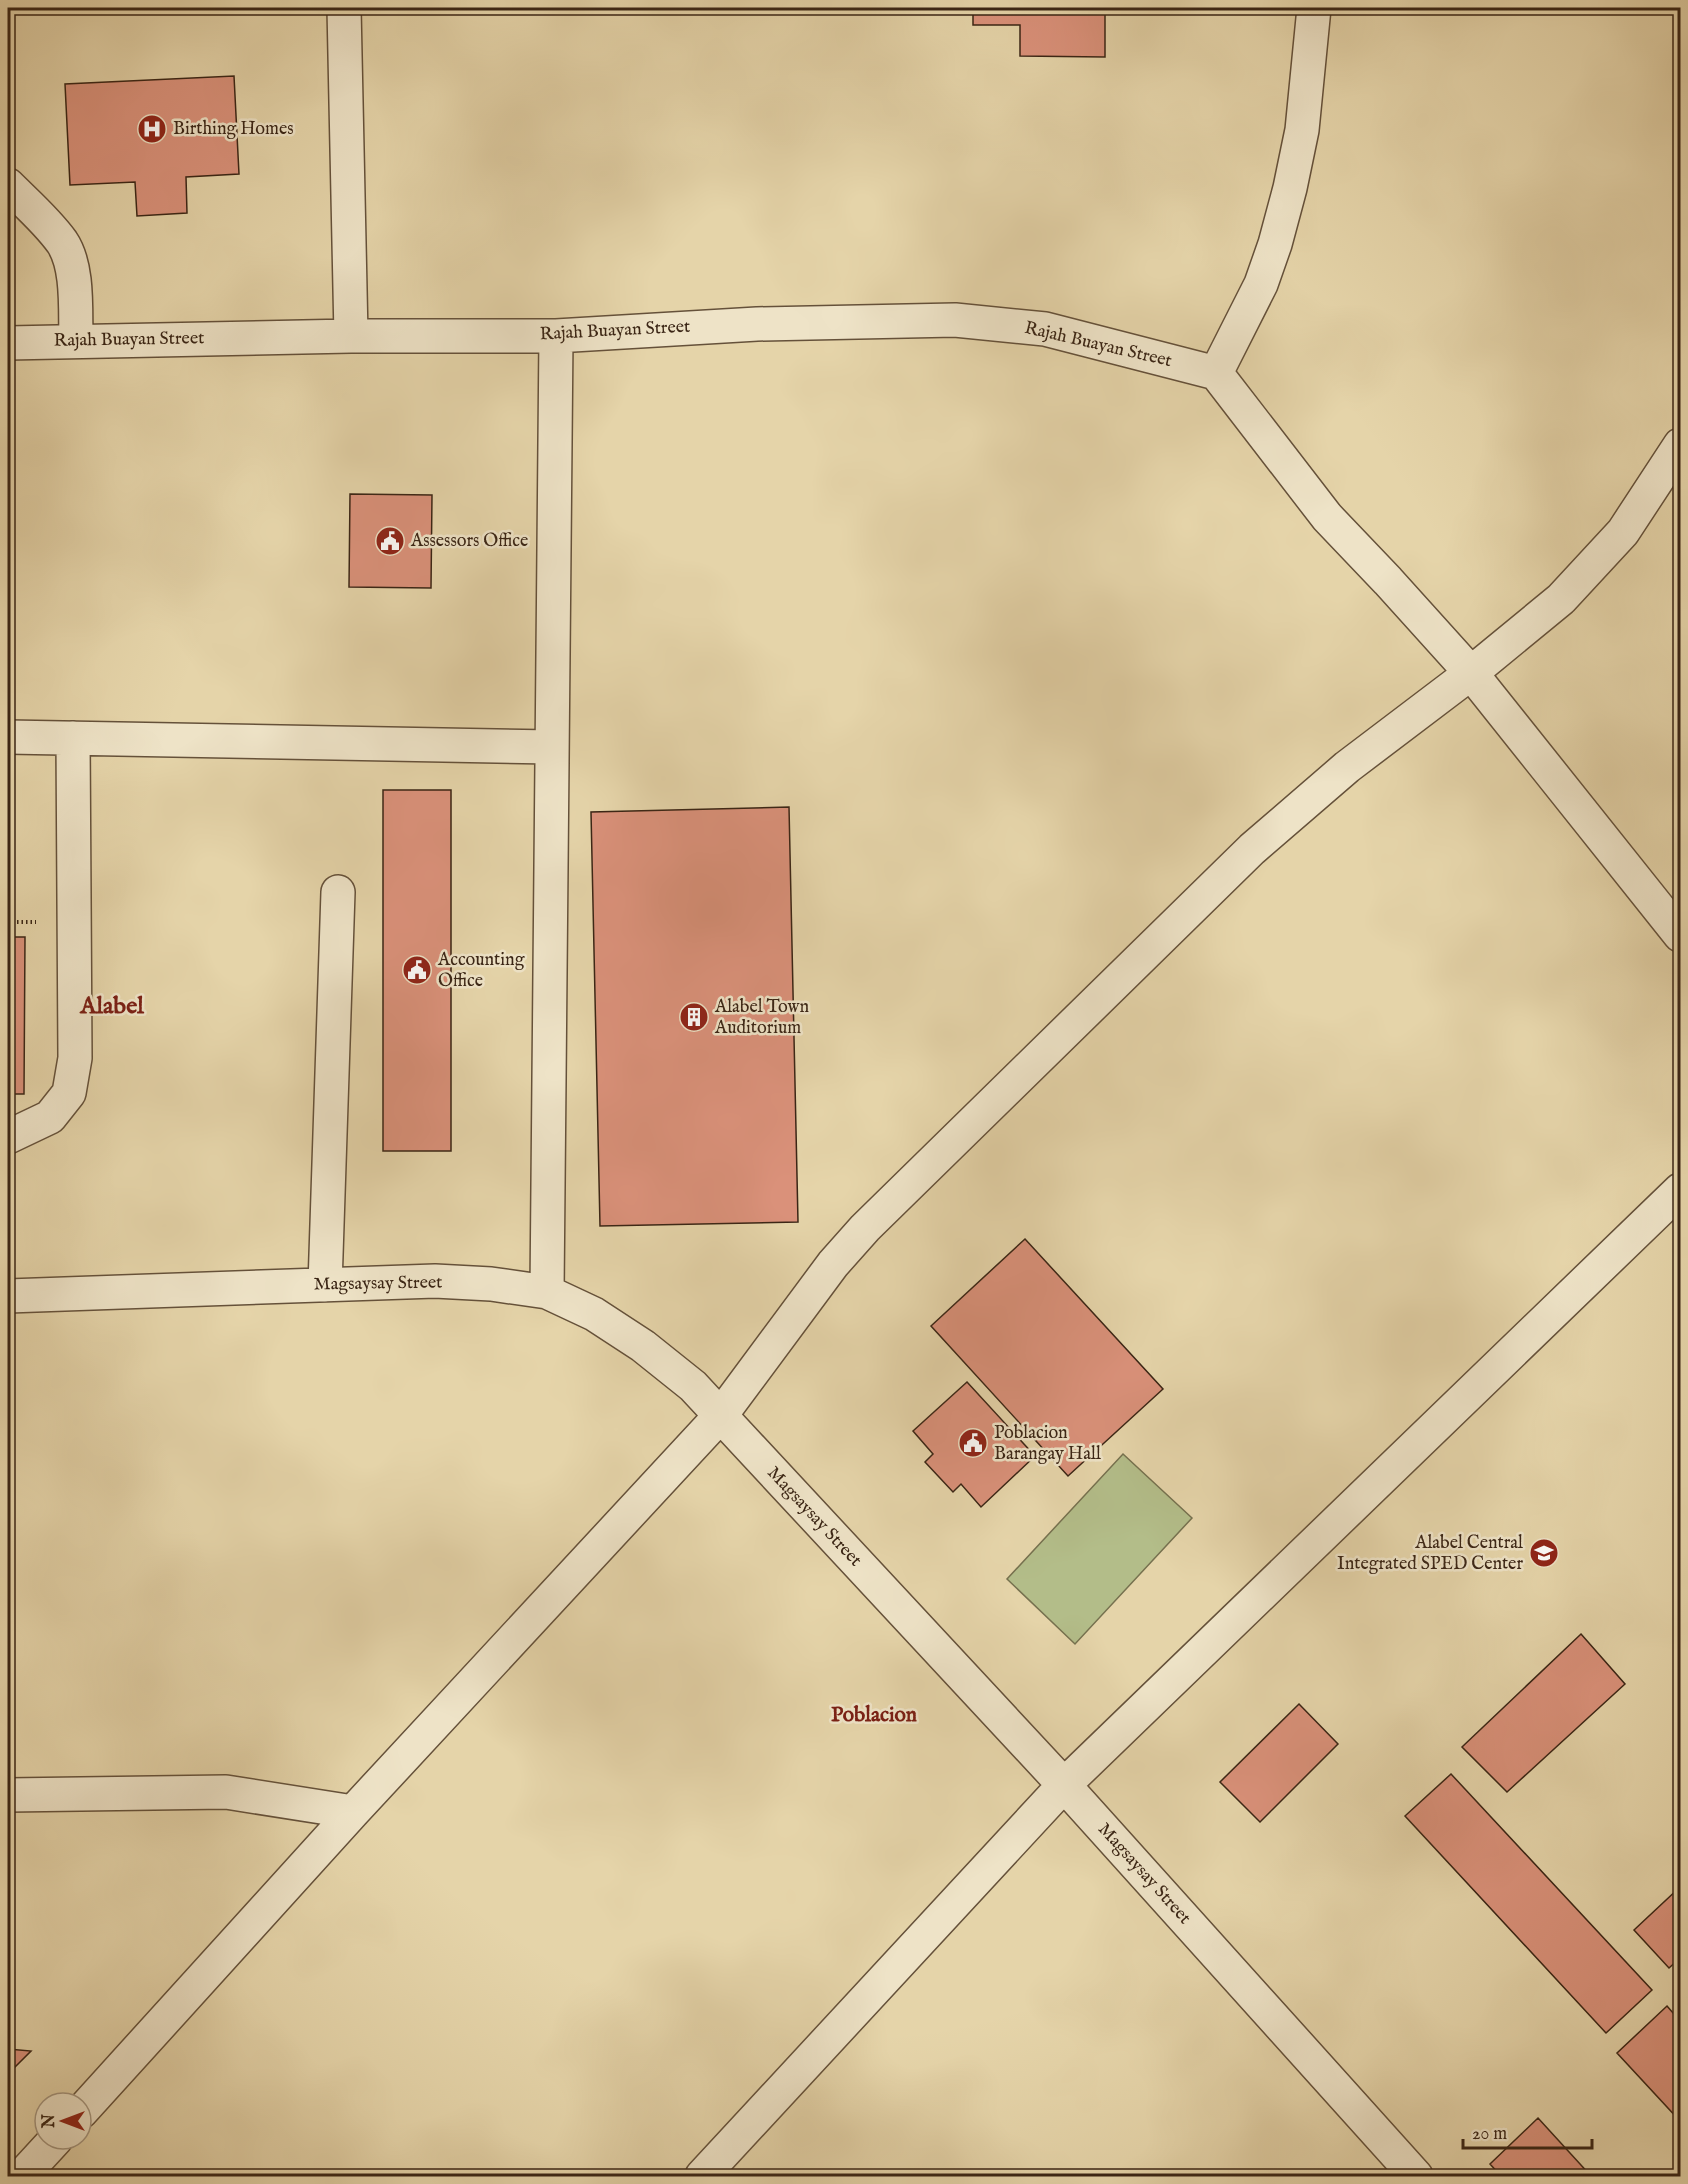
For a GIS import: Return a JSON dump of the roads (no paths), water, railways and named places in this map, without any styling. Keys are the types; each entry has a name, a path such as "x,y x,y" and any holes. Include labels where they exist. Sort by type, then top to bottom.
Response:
{"street":[{"path":"344,8 351,336"},
{"path":"1314,8 1302,130 1287,200 1261,284 1216,373 1327,517 1471,673 1680,934"},
{"path":"8,185 51,228 63,243 69,256 73,269 76,341"},
{"name":"Rajah Buayan Street","path":"8,343 351,336 556,336 757,324 955,320 1045,328 1216,373"},
{"path":"547,1292 556,336"},
{"path":"93,2099 353,1812 720,1415 833,1264 866,1228 1252,849 1347,767 1471,673 1561,599 1623,532 1680,445"},
{"path":"8,737 552,747"},
{"path":"8,1137 50,1117 69,1093 75,1058 73,738"},
{"path":"325,1285 338,892"},
{"path":"702,2176 1064,1785 1680,1190"},
{"name":"Magsaysay Street","path":"8,1296 435,1281 491,1284 547,1292 594,1314 643,1346 693,1386 1064,1785 1412,2175"},
{"path":"8,1795 226,1792 353,1812"},
{"path":"22,2176 45,2151"}],"place":[{"name":"Birthing Homes","path":"152,129"},
{"name":"Assessors Office","path":"390,541"},
{"name":"Accounting Office","path":"417,970"},
{"name":"Alabel Town Auditorium","path":"694,1017"},
{"name":"Poblacion Barangay Hall","path":"973,1443"},
{"name":"Alabel Central Integrated SPED Center","path":"1544,1553"}],"district":[{"name":"Alabel","path":"112,1006"},
{"name":"Poblacion","path":"874,1715"}]}
